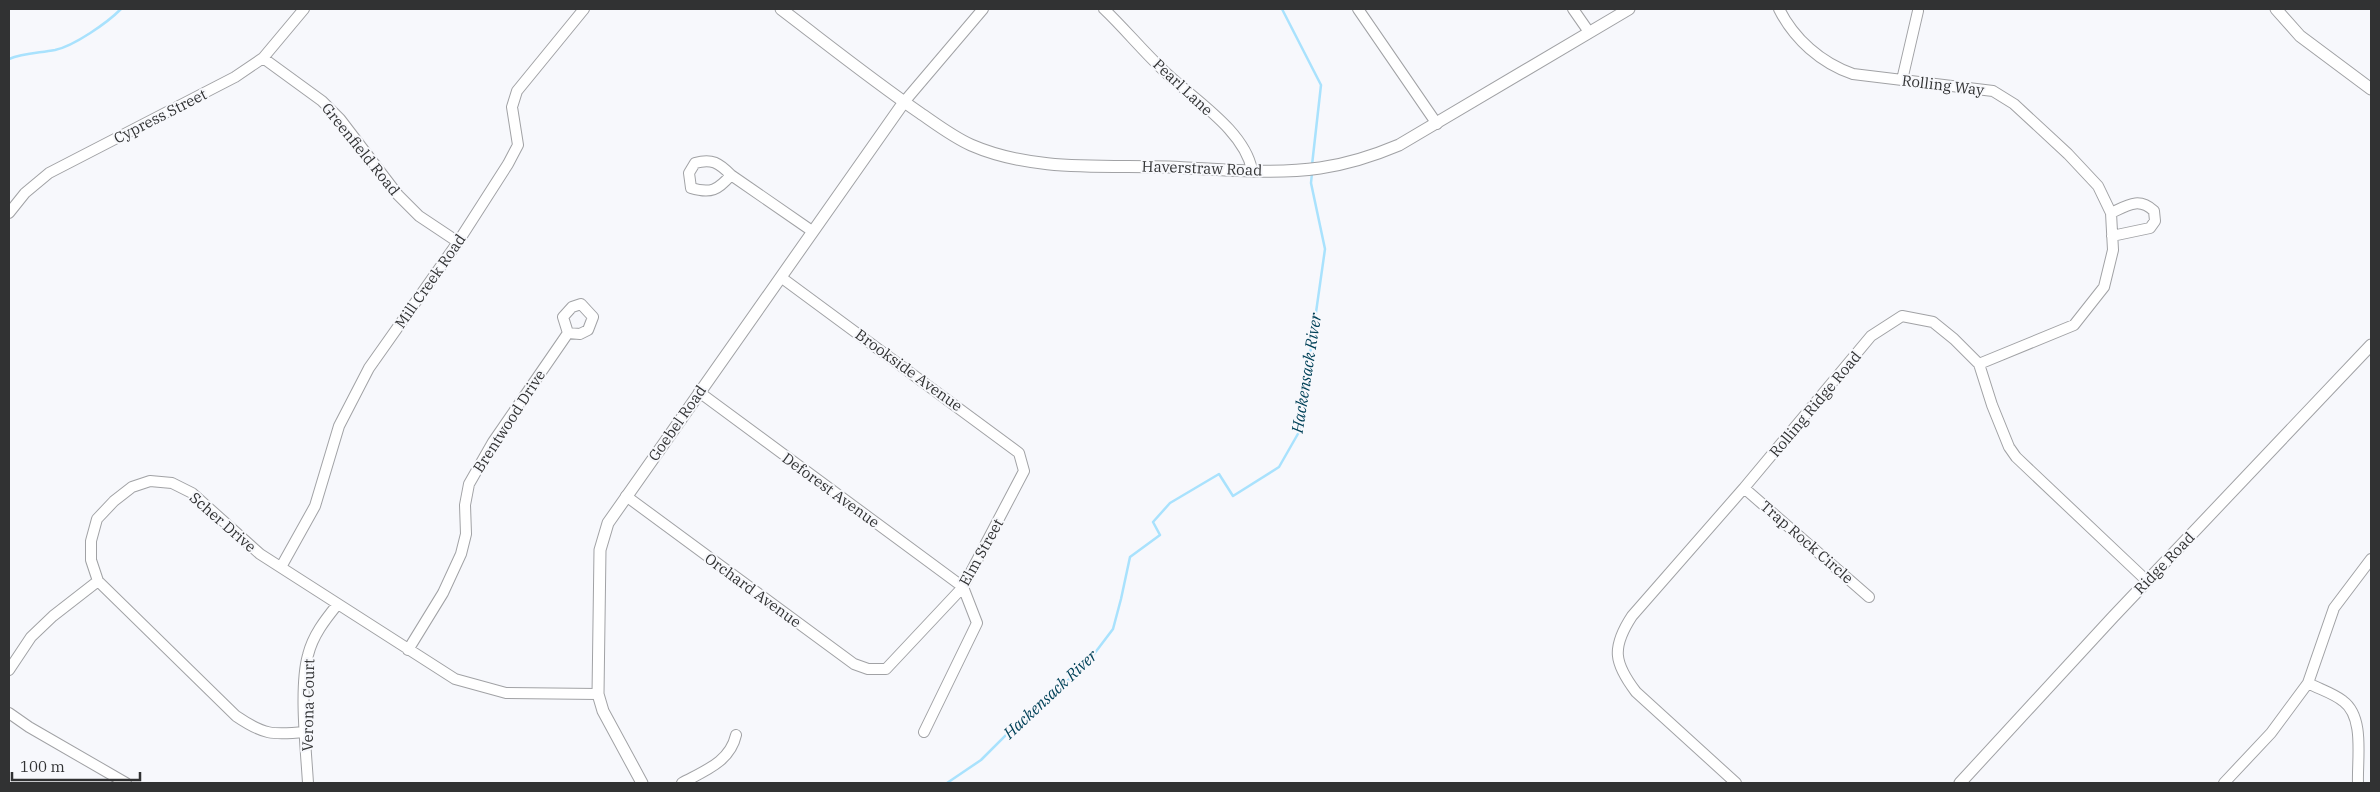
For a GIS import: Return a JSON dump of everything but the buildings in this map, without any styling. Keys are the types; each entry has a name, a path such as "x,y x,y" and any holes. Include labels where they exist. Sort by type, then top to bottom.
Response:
{"street":[{"name":"Cypress Street","path":"9,213 25,193 50,173 235,77 262,58 304,9"},
{"name":"Mill Creek Road","path":"281,566 315,506 339,426 369,368 458,242 518,145 512,106 517,91 584,9"},
{"name":"Haverstraw Road","path":"781,9 904,102 969,144 997,155 1025,162 1077,166 1252,170 1317,169 1344,165 1368,158 1436,124 1628,9"},
{"path":"904,102 983,9"},
{"name":"Pearl Lane","path":"1104,9 1162,70 1231,133 1249,158 1252,170"},
{"path":"1358,9 1436,124"},
{"path":"1573,9 1589,32"},
{"name":"Rolling Way","path":"1779,9 1804,44 1833,67 1853,74 1993,91 2007,100 2068,154 2098,186 2111,213 2113,250 2104,287 2074,324 1979,364"},
{"path":"2276,9 2300,36 2371,89"},
{"path":"1902,80 1918,11"},
{"name":"Greenfield Road","path":"262,58 322,101 340,119 398,195 419,216 458,242"},
{"name":"Goebel Road","path":"642,783 603,711 598,694 600,550 608,523 904,102"},
{"path":"732,175 812,231"},
{"path":"2111,213 2136,202 2146,203 2154,211 2155,221 2150,228 2112,236"},
{"name":"Brookside Avenue","path":"782,278 1009,443 1019,453 1024,471"},
{"name":"Rolling Ridge Road","path":"1736,783 1636,692 1624,675 1616,654 1621,634 1632,616 1744,488 1871,336 1902,316 1933,322 1954,339 1979,364 1992,405 2009,447 2016,457 2147,581"},
{"name":"Brentwood Drive","path":"408,650 442,593 462,554 466,534 464,505 469,484 488,450 568,333"},
{"name":"Ridge Road","path":"1960,783 2147,581 2371,345"},
{"name":"Deforest Avenue","path":"699,392 963,587"},
{"name":"Elm Street","path":"886,669 963,587 1024,471"},
{"name":"Scher Drive","path":"305,732 281,734 256,730 236,716 98,581 90,560 91,541 97,519 114,500 132,487 150,481 172,483 192,493 260,554 455,679 506,693 598,694"},
{"name":"Trap Rock Circle","path":"1744,488 1869,597"},
{"name":"Orchard Avenue","path":"626,496 854,664 868,669 886,669"},
{"path":"2224,783 2271,732 2308,683 2334,608 2371,559"},
{"path":"9,670 31,638 53,616 98,581"},
{"path":"924,732 977,623 963,587"},
{"name":"Verona Court","path":"308,783 305,732 307,655 317,631 337,605"},
{"path":"2308,683 2343,701 2353,710 2357,725 2358,783"},
{"path":"9,713 29,727 126,783"},
{"path":"682,783 727,756 736,736"}],"waterway":[{"path":"9,59 25,54 63,48 99,27 121,9"},
{"name":"Hackensack River","path":"1282,9 1321,85 1312,165"},
{"name":"Hackensack River","path":"947,783 981,760 1033,708 1088,662 1113,629 1130,557 1160,535 1153,522 1170,503 1219,474 1233,496 1279,467 1299,432 1325,249 1311,183 1312,173"}]}
